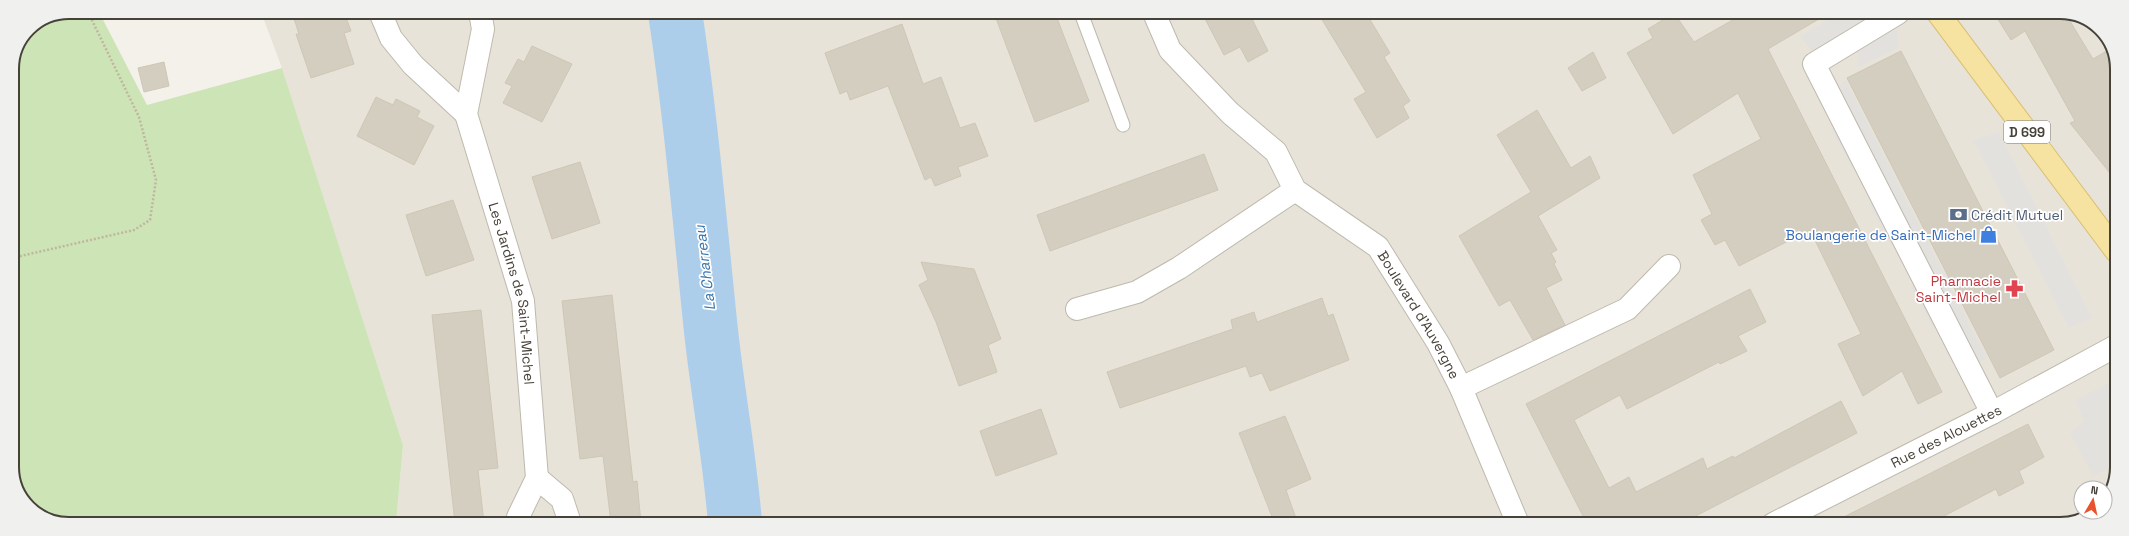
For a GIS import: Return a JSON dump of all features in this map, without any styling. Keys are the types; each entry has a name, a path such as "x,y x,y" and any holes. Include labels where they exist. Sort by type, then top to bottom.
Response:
{"main road":[{"name":"D 699","path":"1942,19 2110,243"}],"street":[{"path":"383,19 391,38 413,65 466,114"},
{"name":"Les Jardins de Saint-Michel","path":"481,19 483,29 466,114 523,301 537,478"},
{"name":"Boulevard d'Auvergne","path":"1157,19 1170,50 1230,114 1276,152 1295,190 1378,247 1438,343 1461,388 1515,517"},
{"path":"1888,19 1814,64 1992,413"},
{"path":"1077,310 1137,292 1179,268 1295,190"},
{"name":"Boulevard d'Auvergne","path":"1461,388 1628,309 1670,266"},
{"name":"Rue des Alouettes","path":"1787,517 1992,413 2110,349"},
{"path":"518,517 537,478 562,499 568,517"}],"lane":[{"path":"1083,19 1123,125"}],"path":[{"path":"19,256 134,230 150,220 156,180 139,117 91,19"}],"shaded area":[{"path":"264,19 2060,19 2070,20 2091,29 2102,41 2108,56 2110,66 2110,467 2108,480 2073,480 2073,515 2067,517 397,517 403,445 282,68"},
{"path":"1829,19 1873,19 1817,57 1800,37"},
{"path":"1897,29 1898,48 1858,67 1857,49"},
{"path":"1846,81 1987,359 1976,363 1837,86"},
{"path":"1841,124 1862,164 1853,169 1831,129"},
{"path":"1999,132 2092,318 2069,328 1973,140"},
{"path":"1879,199 1900,238 1891,244 1869,204"},
{"path":"1921,282 1942,322 1933,327 1911,287"},
{"path":"2110,383 2110,467 2093,476 2070,433 2084,421 2076,400"}],"green space":[{"path":"103,19 147,105 282,68 403,445 397,517 69,517 50,513 38,507 31,500 23,486 19,470 19,69 20,59 27,41 41,27 59,20"}],"building":[{"path":"294,19 347,19 351,31 344,33 354,64 311,78 296,34 299,34"},
{"path":"996,19 1057,19 1089,101 1035,122"},
{"path":"1205,19 1252,19 1268,51 1248,62 1240,47 1224,55"},
{"path":"1322,19 1370,19 1390,53 1384,57 1410,101 1403,106 1409,118 1377,138 1354,99 1366,92"},
{"path":"1664,19 1678,19 1694,42 1734,19 1819,19 1768,49 1942,392 1918,404 1902,371 1863,396 1838,344 1861,334 1810,230 1739,266 1725,240 1715,245 1701,220 1712,214 1693,175 1761,139 1738,93 1673,134 1627,53 1653,38 1648,29"},
{"path":"1998,19 2069,20 2093,59 2106,51 2110,66 2110,173 2070,123 2075,121 2025,31 2011,40"},
{"path":"902,24 923,84 941,77 960,128 975,123 988,156 958,167 961,176 935,186 931,177 925,180 888,86 850,100 847,91 840,94 825,53"},
{"path":"532,46 572,64 542,122 503,103 512,86 505,83 518,59 524,62"},
{"path":"1901,51 2054,350 2000,378 1847,78"},
{"path":"1593,52 1606,78 1582,91 1568,68"},
{"path":"164,62 169,86 144,92 138,68"},
{"path":"376,97 393,105 396,99 420,111 417,117 434,126 414,165 357,136"},
{"path":"1537,110 1571,168 1590,156 1600,178 1538,216 1557,250 1551,253 1556,262 1554,264 1562,280 1546,288 1565,325 1533,340 1510,300 1499,306 1459,236 1531,192 1497,135"},
{"path":"1204,154 1218,190 1050,251 1037,215"},
{"path":"580,162 600,223 552,239 532,177"},
{"path":"453,200 474,260 426,276 406,215"},
{"path":"921,262 974,269 1001,339 988,345 997,372 959,386 936,322 919,285 928,280"},
{"path":"1750,289 1766,322 1738,336 1747,351 1720,364 1719,362 1627,409 1620,395 1574,420 1609,488 1629,477 1636,492 1703,458 1707,469 1733,456 1734,458 1841,401 1857,433 1694,517 1583,517 1526,404"},
{"path":"612,295 633,482 637,481 640,517 610,517 603,456 580,459 562,301"},
{"path":"1322,298 1328,316 1333,314 1349,360 1270,391 1262,373 1250,377 1246,366 1120,408 1107,372 1233,329 1231,320 1254,312 1257,322"},
{"path":"481,310 498,468 478,470 483,517 454,517 432,315"},
{"path":"1041,409 1057,454 996,476 980,431"},
{"path":"1285,416 1311,479 1286,490 1296,517 1272,517 1239,433"},
{"path":"2028,424 2044,457 2019,471 2024,483 1999,496 1996,489 1944,517 1844,517"}],"waterway":[{"name":"La Charreau","path":"676,19 691,132 711,331 734,517"}],"place":[{"name":"Crédit Mutuel","path":"1958,215"},
{"name":"Boulangerie de Saint-Michel","path":"1989,235"},
{"name":"Pharmacie Saint-Michel","path":"2014,289"}]}
